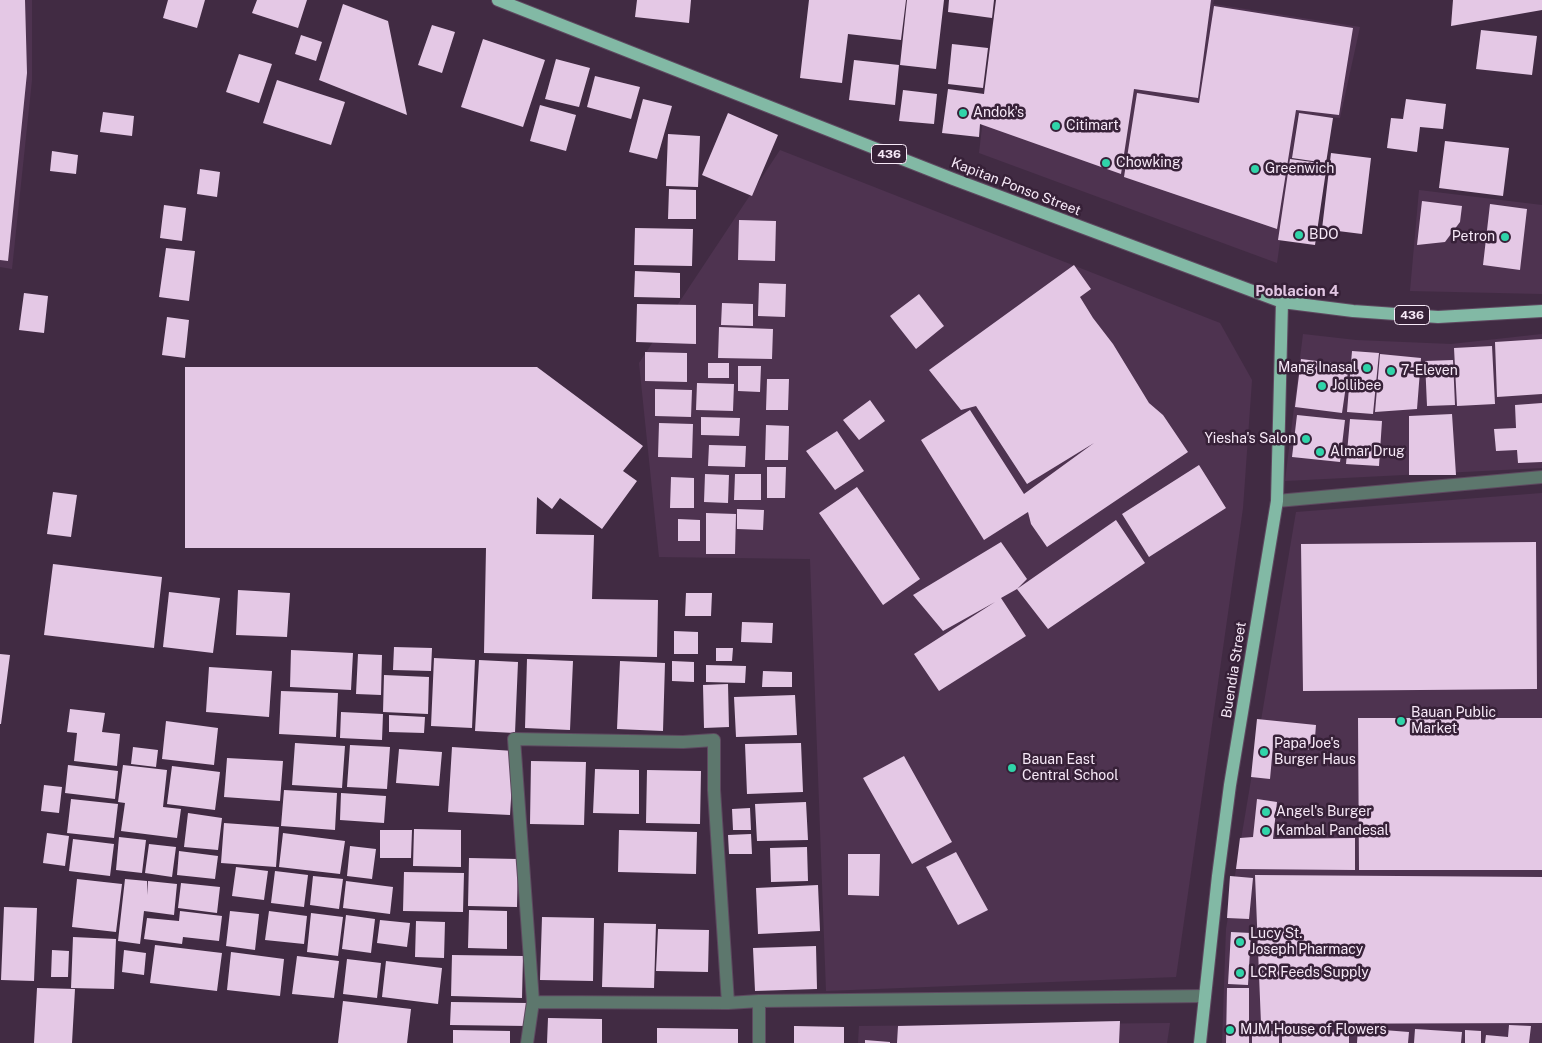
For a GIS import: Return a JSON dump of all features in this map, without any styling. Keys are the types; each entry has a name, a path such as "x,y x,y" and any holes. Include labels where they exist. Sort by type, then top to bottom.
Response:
{"main road":[{"name":"Kapitan Ponso Street","path":"498,0 953,180 1282,302 1353,311 1438,317 1542,310"},
{"name":"Buendia Street","path":"1200,1043 1230,785 1277,501 1282,302"}],"street":[{"path":"1277,501 1542,477"},
{"path":"528,1043 533,1002 514,739 683,742 714,740 714,790 728,1003"},
{"path":"533,1002 728,1003 759,1001 1205,996"},
{"path":"759,1001 759,1043"}],"shaded area":[{"path":"0,0 32,0 32,80 12,269 0,267"},
{"path":"997,0 1214,0 1213,4 1360,27 1340,118 1298,114 1277,263 979,153"},
{"name":"Bauan East Central School","path":"780,150 1220,323 1252,380 1243,508 1176,977 826,991 810,559 659,557 639,363"},
{"path":"1419,190 1542,205 1542,294 1410,291"},
{"path":"1303,334 1356,340 1451,344 1542,334 1542,468 1285,481"},
{"name":"Bauan Public Market","path":"1542,493 1542,1043 1222,1043 1226,929 1296,512"},
{"path":"1170,1023 1167,1043 858,1043 859,1026"}],"building":[{"path":"0,0 25,0 27,73 8,261 0,260"},
{"path":"168,0 205,0 197,28 163,18"},
{"path":"257,0 307,0 298,28 252,13"},
{"path":"637,0 691,0 689,23 635,17"},
{"path":"809,0 906,0 901,40 848,34 842,83 800,78"},
{"path":"907,0 944,0 936,69 900,65"},
{"path":"949,0 994,0 992,18 948,12"},
{"name":"Citimart","path":"996,0 1211,0 1198,98 1134,89 1121,174 980,124 979,137 942,133 948,89 984,94"},
{"path":"1453,0 1542,0 1542,10 1451,26"},
{"path":"343,4 388,21 407,115 319,80"},
{"path":"1214,6 1353,28 1339,115 1296,110 1277,229 1124,177 1137,93 1199,103"},
{"path":"432,25 455,32 442,73 418,65"},
{"path":"1481,30 1537,36 1532,75 1476,69"},
{"path":"301,35 322,42 316,61 295,54"},
{"path":"483,39 545,60 523,127 461,107"},
{"path":"952,44 988,48 983,88 948,84"},
{"path":"239,54 272,64 259,103 226,92"},
{"path":"556,59 590,68 579,107 545,99"},
{"path":"854,60 899,65 895,105 849,100"},
{"path":"595,76 640,87 631,119 587,107"},
{"path":"277,80 345,102 331,145 263,123"},
{"path":"903,90 937,94 934,124 899,121"},
{"path":"643,99 672,106 657,159 629,152"},
{"path":"1406,99 1446,104 1443,129 1420,127 1417,152 1387,148 1391,118 1403,119"},
{"path":"540,105 576,115 566,151 530,141"},
{"path":"103,112 134,116 132,136 100,132"},
{"path":"728,113 778,135 752,196 702,175"},
{"path":"1299,113 1333,118 1326,163 1292,158"},
{"path":"668,134 700,136 698,187 666,186"},
{"path":"1445,141 1509,148 1503,196 1439,188"},
{"path":"52,151 78,155 76,174 50,171"},
{"path":"1331,153 1371,158 1362,234 1322,229"},
{"path":"1290,159 1327,164 1315,245 1278,240"},
{"path":"200,169 220,172 217,197 197,194"},
{"path":"669,189 696,190 696,219 668,219"},
{"path":"1422,201 1462,206 1460,222 1445,242 1417,245"},
{"name":"Petron","path":"1490,204 1527,209 1520,270 1483,265"},
{"path":"164,205 186,208 182,241 160,238"},
{"path":"739,220 776,221 775,261 738,260"},
{"path":"635,228 693,229 692,266 634,265"},
{"path":"166,248 195,251 189,301 159,297"},
{"path":"1074,265 1091,289 1080,297 1113,344 1149,403 1163,415 1188,452 1047,547 1031,524 1028,512 984,540 921,440 970,410 1024,494 1094,443 1027,484 976,406 961,410 929,370"},
{"path":"635,271 680,273 680,298 634,297"},
{"path":"759,283 786,284 785,317 758,316"},
{"path":"24,293 48,296 44,333 19,330"},
{"path":"919,294 944,326 916,349 890,316"},
{"path":"722,303 753,304 753,326 721,325"},
{"path":"637,304 696,305 696,344 636,342"},
{"path":"167,317 189,320 185,358 162,355"},
{"path":"719,327 773,329 772,359 718,358"},
{"path":"1542,339 1542,394 1497,397 1495,342"},
{"path":"1492,346 1495,404 1457,406 1454,348"},
{"path":"1352,351 1379,353 1373,414 1347,412"},
{"path":"645,352 687,353 687,382 645,381"},
{"path":"1380,354 1421,358 1417,409 1375,412"},
{"name":"Jollibee","path":"1301,359 1349,365 1342,413 1295,407"},
{"path":"1453,360 1455,405 1427,406 1425,361"},
{"path":"708,363 729,363 729,378 708,378"},
{"path":"738,366 761,366 760,392 738,391"},
{"path":"185,367 537,367 643,446 623,471 637,481 602,529 560,498 552,509 537,497 536,534 594,535 592,599 658,600 657,657 484,653 486,548 185,548"},
{"path":"767,379 789,379 788,410 766,410"},
{"path":"697,383 734,384 733,411 696,410"},
{"path":"655,389 692,390 691,417 655,416"},
{"path":"870,400 885,421 859,440 843,420"},
{"path":"1542,403 1542,462 1518,463 1517,450 1496,451 1494,429 1516,428 1515,405"},
{"path":"1452,414 1456,475 1409,475 1409,416"},
{"path":"1297,415 1345,420 1340,462 1292,457"},
{"path":"701,417 740,418 739,436 701,435"},
{"path":"1350,419 1382,421 1379,466 1346,464"},
{"path":"659,423 693,424 692,458 658,457"},
{"path":"766,425 789,426 788,460 765,460"},
{"path":"837,431 864,471 835,490 806,451"},
{"path":"709,445 746,446 745,467 708,466"},
{"path":"1199,465 1226,508 1149,557 1122,514"},
{"path":"767,467 786,467 785,498 767,498"},
{"path":"705,474 729,475 728,503 704,502"},
{"path":"735,474 761,474 761,500 734,500"},
{"path":"671,477 694,478 694,508 670,508"},
{"path":"857,487 920,579 883,605 819,513"},
{"path":"53,492 77,495 71,537 47,534"},
{"path":"737,509 764,510 763,530 737,529"},
{"path":"706,513 736,514 735,554 706,554"},
{"path":"678,519 700,520 700,541 678,541"},
{"path":"1116,520 1145,563 1048,629 1017,589"},
{"path":"1001,542 1027,579 1017,589 1001,598 1026,636 939,691 914,654 995,602 943,631 913,595"},
{"path":"1536,542 1537,689 1303,691 1301,544"},
{"path":"53,564 162,577 154,648 44,635"},
{"path":"238,590 290,593 287,637 236,635"},
{"path":"169,592 220,598 213,653 163,647"},
{"path":"686,593 712,593 711,616 685,616"},
{"path":"742,622 773,623 772,643 741,642"},
{"path":"674,631 698,632 698,654 674,654"},
{"path":"394,647 432,648 431,671 393,670"},
{"path":"716,648 733,648 732,661 716,661"},
{"path":"291,650 353,653 351,690 290,687"},
{"path":"0,654 10,655 1,724 0,724"},
{"path":"358,654 382,655 381,695 356,694"},
{"path":"434,658 475,660 472,728 431,726"},
{"path":"527,659 573,661 570,730 525,728"},
{"path":"479,660 518,662 515,733 475,731"},
{"path":"620,661 665,663 663,731 617,729"},
{"path":"672,661 694,662 694,682 672,681"},
{"path":"706,665 746,666 745,683 706,682"},
{"path":"209,667 272,671 269,717 206,712"},
{"path":"763,671 792,672 792,687 762,687"},
{"path":"384,675 429,677 428,714 383,712"},
{"path":"728,684 729,727 704,728 703,685"},
{"path":"281,691 338,693 336,737 279,734"},
{"path":"795,695 797,735 736,737 734,697"},
{"path":"70,709 105,713 102,732 120,734 117,766 74,761 77,733 67,732"},
{"path":"341,712 383,714 382,740 340,738"},
{"path":"389,715 425,717 424,733 389,732"},
{"path":"1358,718 1542,718 1542,870 1359,870"},
{"path":"1257,719 1316,725 1314,750 1273,746 1270,779 1251,777"},
{"path":"166,721 218,728 214,765 162,759"},
{"path":"295,743 345,746 342,788 292,785"},
{"path":"801,743 803,792 747,794 745,744"},
{"path":"350,745 390,747 387,789 347,787"},
{"path":"133,747 158,750 156,767 131,764"},
{"path":"452,747 514,751 510,815 448,812"},
{"path":"399,749 442,752 439,786 396,783"},
{"path":"904,756 952,842 912,864 863,778"},
{"path":"227,758 283,761 280,801 224,797"},
{"path":"531,761 586,762 584,825 530,824"},
{"path":"68,765 118,771 115,799 65,793"},
{"path":"123,765 167,770 163,807 181,809 177,838 121,831 125,803 118,802"},
{"path":"172,766 220,772 215,810 167,804"},
{"path":"595,769 639,770 639,814 593,813"},
{"path":"647,770 701,771 700,824 646,823"},
{"path":"44,785 62,787 59,813 41,811"},
{"path":"284,790 337,793 335,830 281,826"},
{"path":"341,793 386,796 384,823 340,820"},
{"path":"71,799 118,804 114,838 67,833"},
{"path":"1257,799 1277,802 1273,839 1355,838 1355,870 1236,869 1240,838 1253,837"},
{"path":"806,802 808,840 757,841 755,804"},
{"path":"750,808 751,830 733,830 732,809"},
{"path":"188,813 222,818 218,850 184,847"},
{"path":"224,823 279,827 276,867 221,863"},
{"path":"414,829 461,830 461,867 413,866"},
{"path":"380,830 412,830 411,858 380,858"},
{"path":"619,830 697,832 696,874 618,872"},
{"path":"47,833 69,836 65,866 43,863"},
{"path":"283,833 345,841 340,874 279,867"},
{"path":"751,834 752,854 729,854 728,835"},
{"path":"119,837 146,840 142,873 116,870"},
{"path":"73,839 114,844 110,876 69,871"},
{"path":"149,844 176,847 172,877 145,873"},
{"path":"350,846 376,849 372,879 347,876"},
{"path":"807,847 808,881 771,882 770,848"},
{"path":"179,851 218,856 215,879 177,875"},
{"path":"956,852 988,910 958,925 926,867"},
{"path":"848,854 880,854 879,896 848,895"},
{"path":"469,858 518,859 517,907 468,906"},
{"path":"236,867 268,871 264,900 232,896"},
{"path":"275,871 308,875 304,907 271,903"},
{"path":"404,872 464,873 463,912 403,911"},
{"path":"1255,875 1542,877 1542,1023 1261,1024"},
{"path":"313,876 343,879 339,909 310,905"},
{"path":"1230,876 1253,878 1249,919 1227,918"},
{"path":"77,879 122,884 116,932 72,927"},
{"path":"125,879 147,881 147,895 148,881 177,884 174,915 144,911 140,944 118,941"},
{"path":"346,881 393,887 390,914 343,908"},
{"path":"181,883 220,887 217,913 178,908"},
{"path":"818,885 820,931 758,934 756,888"},
{"path":"4,907 37,908 34,981 1,980"},
{"path":"469,910 507,911 507,949 468,948"},
{"path":"180,911 222,916 219,941 183,937 182,944 144,939 147,918 179,921"},
{"path":"230,911 259,914 255,950 226,946"},
{"path":"269,911 307,916 304,944 265,940"},
{"path":"311,913 343,917 338,956 307,952"},
{"path":"346,915 375,919 371,953 342,949"},
{"path":"542,917 594,918 593,981 540,980"},
{"path":"380,920 410,923 407,947 377,943"},
{"path":"416,921 445,922 444,958 415,957"},
{"path":"604,923 656,924 654,988 602,987"},
{"path":"658,929 709,930 708,972 656,971"},
{"path":"1231,932 1251,933 1248,985 1228,984"},
{"path":"73,937 116,939 114,989 71,988"},
{"path":"155,945 222,953 217,991 150,983"},
{"path":"816,946 817,989 755,991 753,948"},
{"path":"52,950 69,951 68,977 51,977"},
{"path":"124,950 146,953 144,975 122,972"},
{"path":"231,952 284,959 280,996 227,990"},
{"path":"452,955 523,956 522,998 451,996"},
{"path":"297,956 339,961 334,998 292,994"},
{"path":"347,959 381,963 377,998 343,994"},
{"path":"386,961 442,968 438,1004 382,997"},
{"path":"37,988 75,989 72,1043 34,1043"},
{"path":"1227,988 1249,988 1249,1043 1226,1043"},
{"path":"343,1001 411,1009 407,1043 338,1043"},
{"path":"451,1002 528,1003 528,1026 450,1025"},
{"path":"548,1018 602,1019 602,1043 547,1043"},
{"path":"1120,1021 1119,1043 897,1043 898,1026"},
{"path":"1509,1025 1531,1026 1529,1043 1485,1043 1486,1035 1508,1037"},
{"path":"794,1026 844,1027 844,1043 794,1043"},
{"path":"657,1028 738,1029 738,1043 657,1043"},
{"path":"1358,1028 1409,1032 1408,1043 1357,1043"},
{"path":"1415,1029 1462,1032 1461,1043 1414,1043"},
{"path":"453,1030 510,1031 510,1043 453,1043"},
{"path":"1252,1030 1279,1031 1279,1043 1252,1043"},
{"path":"1465,1030 1481,1031 1481,1043 1465,1043"},
{"path":"1282,1031 1349,1033 1349,1043 1282,1043"},
{"path":"865,1040 890,1042 890,1043 865,1043"}],"place":[{"name":"Andok's","path":"963,113"},
{"name":"Citimart","path":"1056,126"},
{"name":"Chowking","path":"1106,163"},
{"name":"Greenwich","path":"1255,169"},
{"name":"BDO","path":"1299,235"},
{"name":"Petron","path":"1505,237"},
{"name":"Mang Inasal","path":"1367,368"},
{"name":"7-Eleven","path":"1391,371"},
{"name":"Jollibee","path":"1322,386"},
{"name":"Yiesha's Salon","path":"1306,439"},
{"name":"Almar Drug","path":"1320,452"},
{"name":"Bauan Public Market","path":"1401,721"},
{"name":"Papa Joe's Burger Haus","path":"1264,752"},
{"name":"Bauan East Central School","path":"1012,768"},
{"name":"Angel's Burger","path":"1266,812"},
{"name":"Kambal Pandesal","path":"1266,831"},
{"name":"Lucy St. Joseph Pharmacy","path":"1240,942"},
{"name":"LCR Feeds Supply","path":"1240,973"},
{"name":"MJM House of Flowers","path":"1230,1030"}],"district":[{"name":"Poblacion 4","path":"1297,291"}]}
